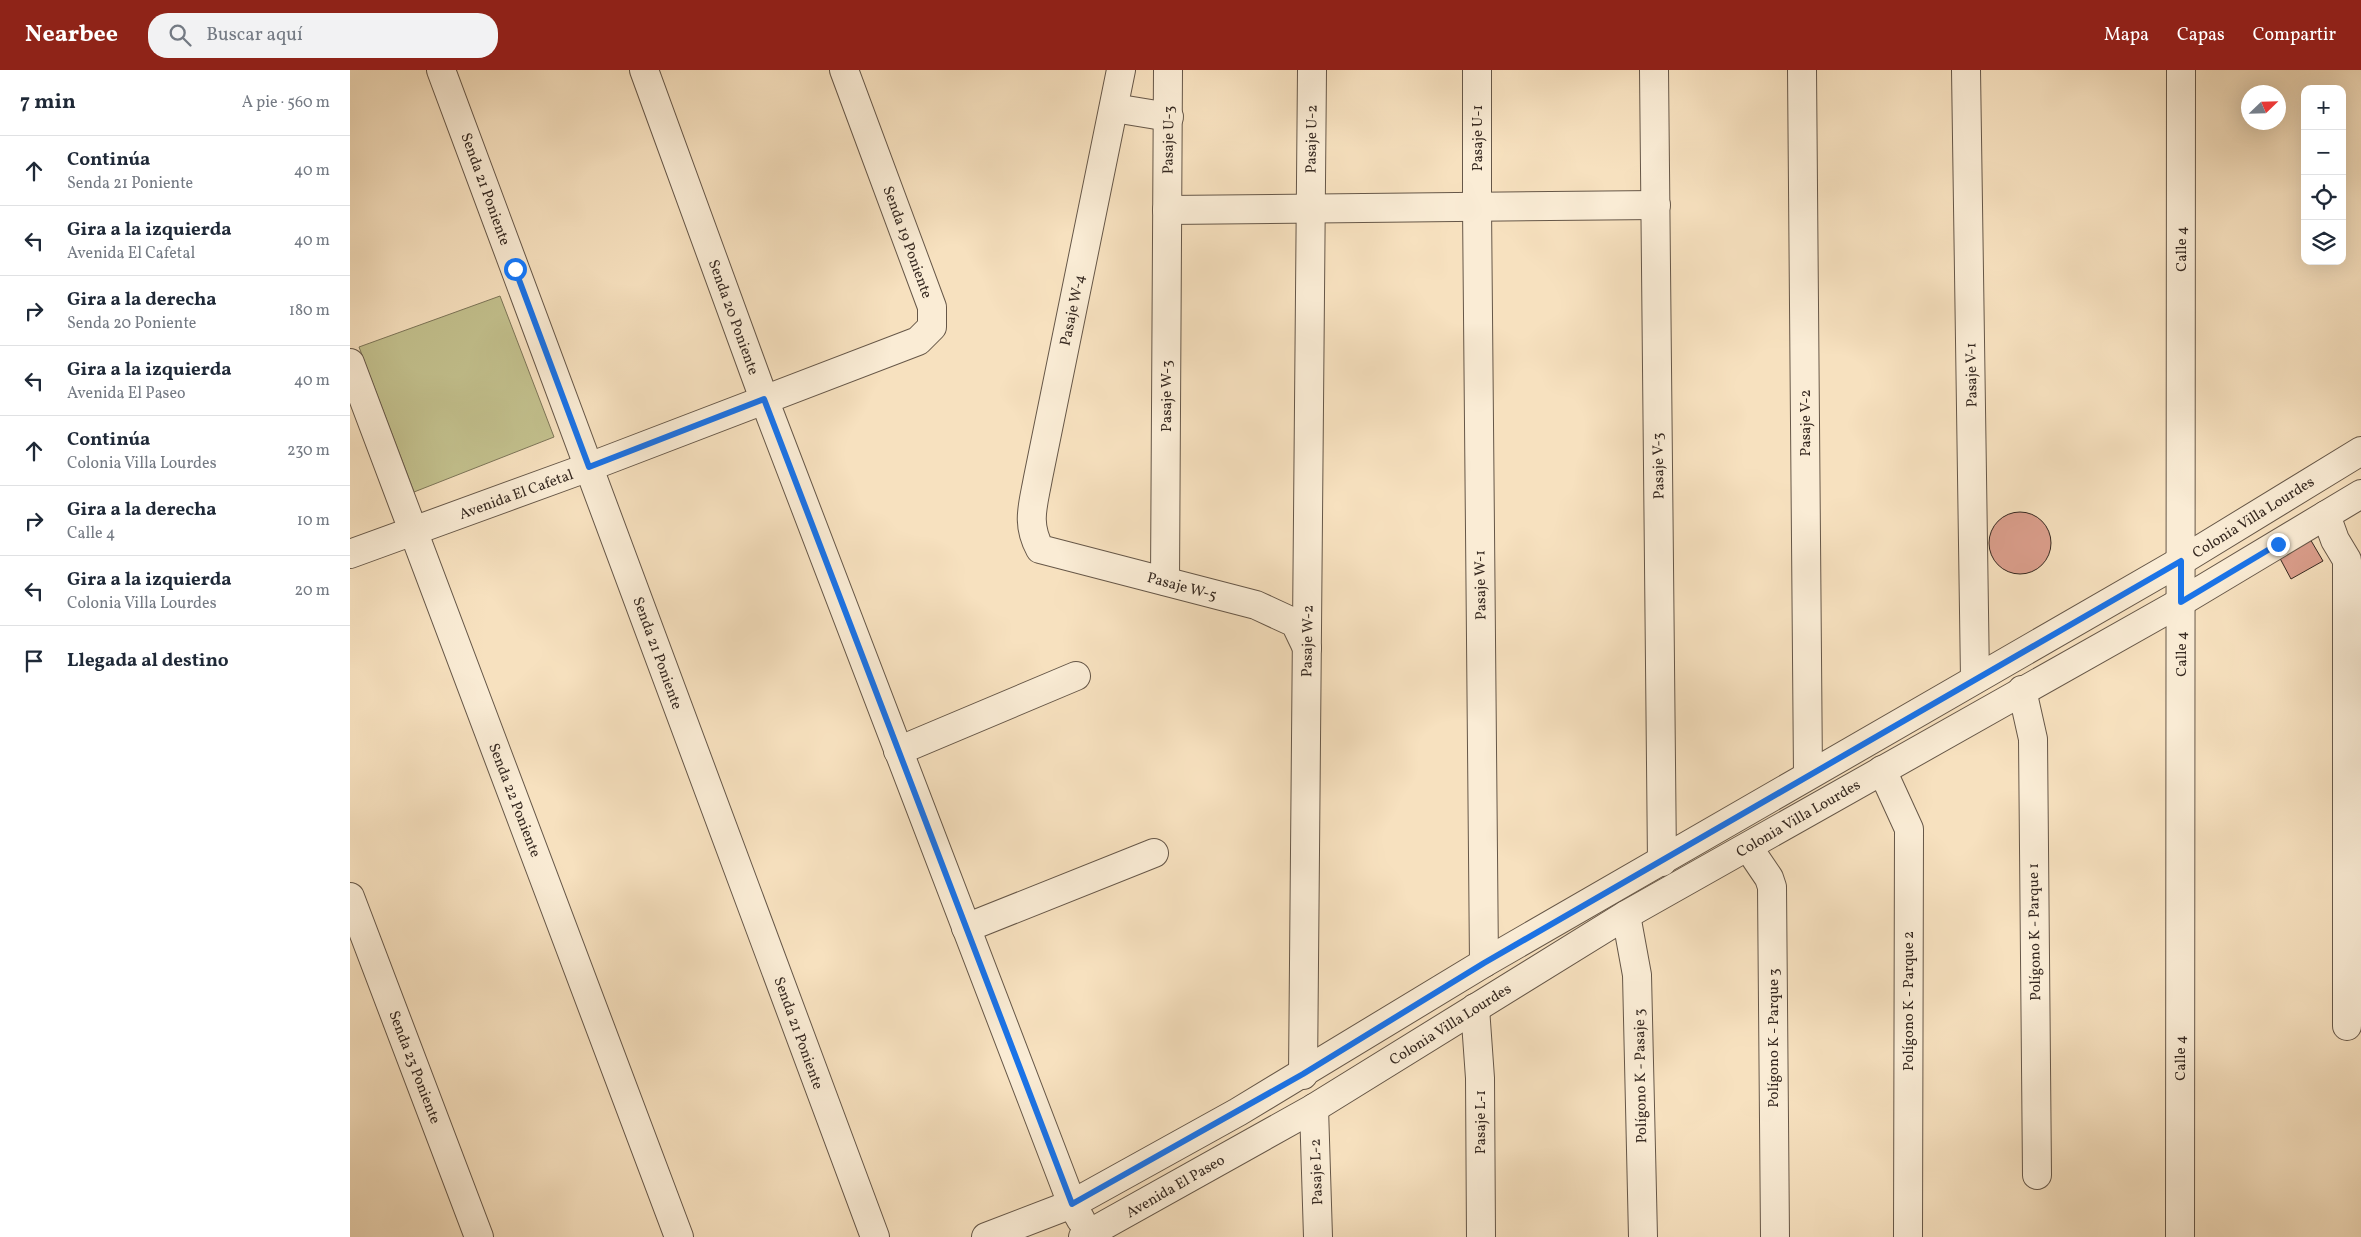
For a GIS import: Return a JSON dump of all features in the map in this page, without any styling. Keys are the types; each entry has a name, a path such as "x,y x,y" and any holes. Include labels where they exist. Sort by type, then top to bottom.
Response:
{"street":[{"name":"Senda 21 Poniente","path":"441,70 875,1237"},
{"name":"Senda 20 Poniente","path":"644,70 764,399 1072,1204 1086,1236"},
{"name":"Senda 19 Poniente","path":"764,399 918,341 932,327 932,307 844,70"},
{"name":"Pasaje W-4","path":"1040,549 1032,534 1032,512 1121,70"},
{"name":"Pasaje U-3","path":"1167,210 1168,70"},
{"name":"Pasaje U-2","path":"1311,208 1312,70"},
{"name":"Pasaje U-1","path":"1477,207 1478,70"},
{"name":"Pasaje V-3","path":"1654,70 1662,862"},
{"name":"Pasaje V-2","path":"1802,70 1808,776"},
{"name":"Pasaje V-1","path":"1966,70 1975,679"},
{"name":"Calle 4","path":"2180,1237 2181,70"},
{"path":"1114,108 1168,117"},
{"path":"1167,210 1656,205"},
{"name":"Pasaje W-1","path":"1477,207 1484,963"},
{"name":"Pasaje W-2","path":"1303,1074 1311,208"},
{"name":"Pasaje W-3","path":"1165,581 1167,210"},
{"name":"Senda 22 Poniente","path":"350,363 679,1237"},
{"name":"Avenida El Cafetal","path":"350,554 589,467 764,399"},
{"name":"Colonia Villa Lourdes","path":"1072,1204 1238,1112 1484,963 2181,561 2361,451"},
{"name":"Colonia Villa Lourdes","path":"1240,1148 1314,1108 1626,915 2181,602 2361,494"},
{"path":"2326,515 2335,540 2347,560 2347,1026"},
{"name":"Pasaje W-5","path":"1040,549 1256,605 1295,623 1307,648"},
{"path":"898,751 1076,676"},
{"name":"Polígono K - Parque 1","path":"2022,690 2033,739 2036,1175"},
{"name":"Polígono K - Parque 2","path":"1882,770 1909,829 1908,1237"},
{"name":"Polígono K - Parque 3","path":"1748,847 1769,878 1772,887 1774,1237"},
{"path":"966,928 1154,853"},
{"name":"Senda 23 Poniente","path":"350,897 479,1237"},
{"name":"Polígono K - Pasaje 3","path":"1626,915 1637,975 1643,1237"},
{"name":"Pasaje L-1","path":"1475,1008 1480,1078 1481,1237"},
{"name":"Pasaje L-2","path":"1314,1108 1318,1237"},
{"name":"Avenida El Paseo","path":"1086,1236 1240,1148"},
{"path":"986,1237 1072,1204"}],"shaded area":[{"path":"500,296 554,437 414,492 359,347"}],"building":[{"path":"2020,512 2037,517 2042,521 2046,526 2051,543 2046,560 2042,565 2037,569 2020,574 2003,569 1998,565 1994,560 1989,543 1994,526 1998,521 2003,517"},
{"path":"2306,532 2323,561 2291,579 2275,549"}],"route":[{"path":"515,269 589,467 764,399 1072,1204 1238,1112 1484,963 2181,561 2181,602 2278,544"}]}
